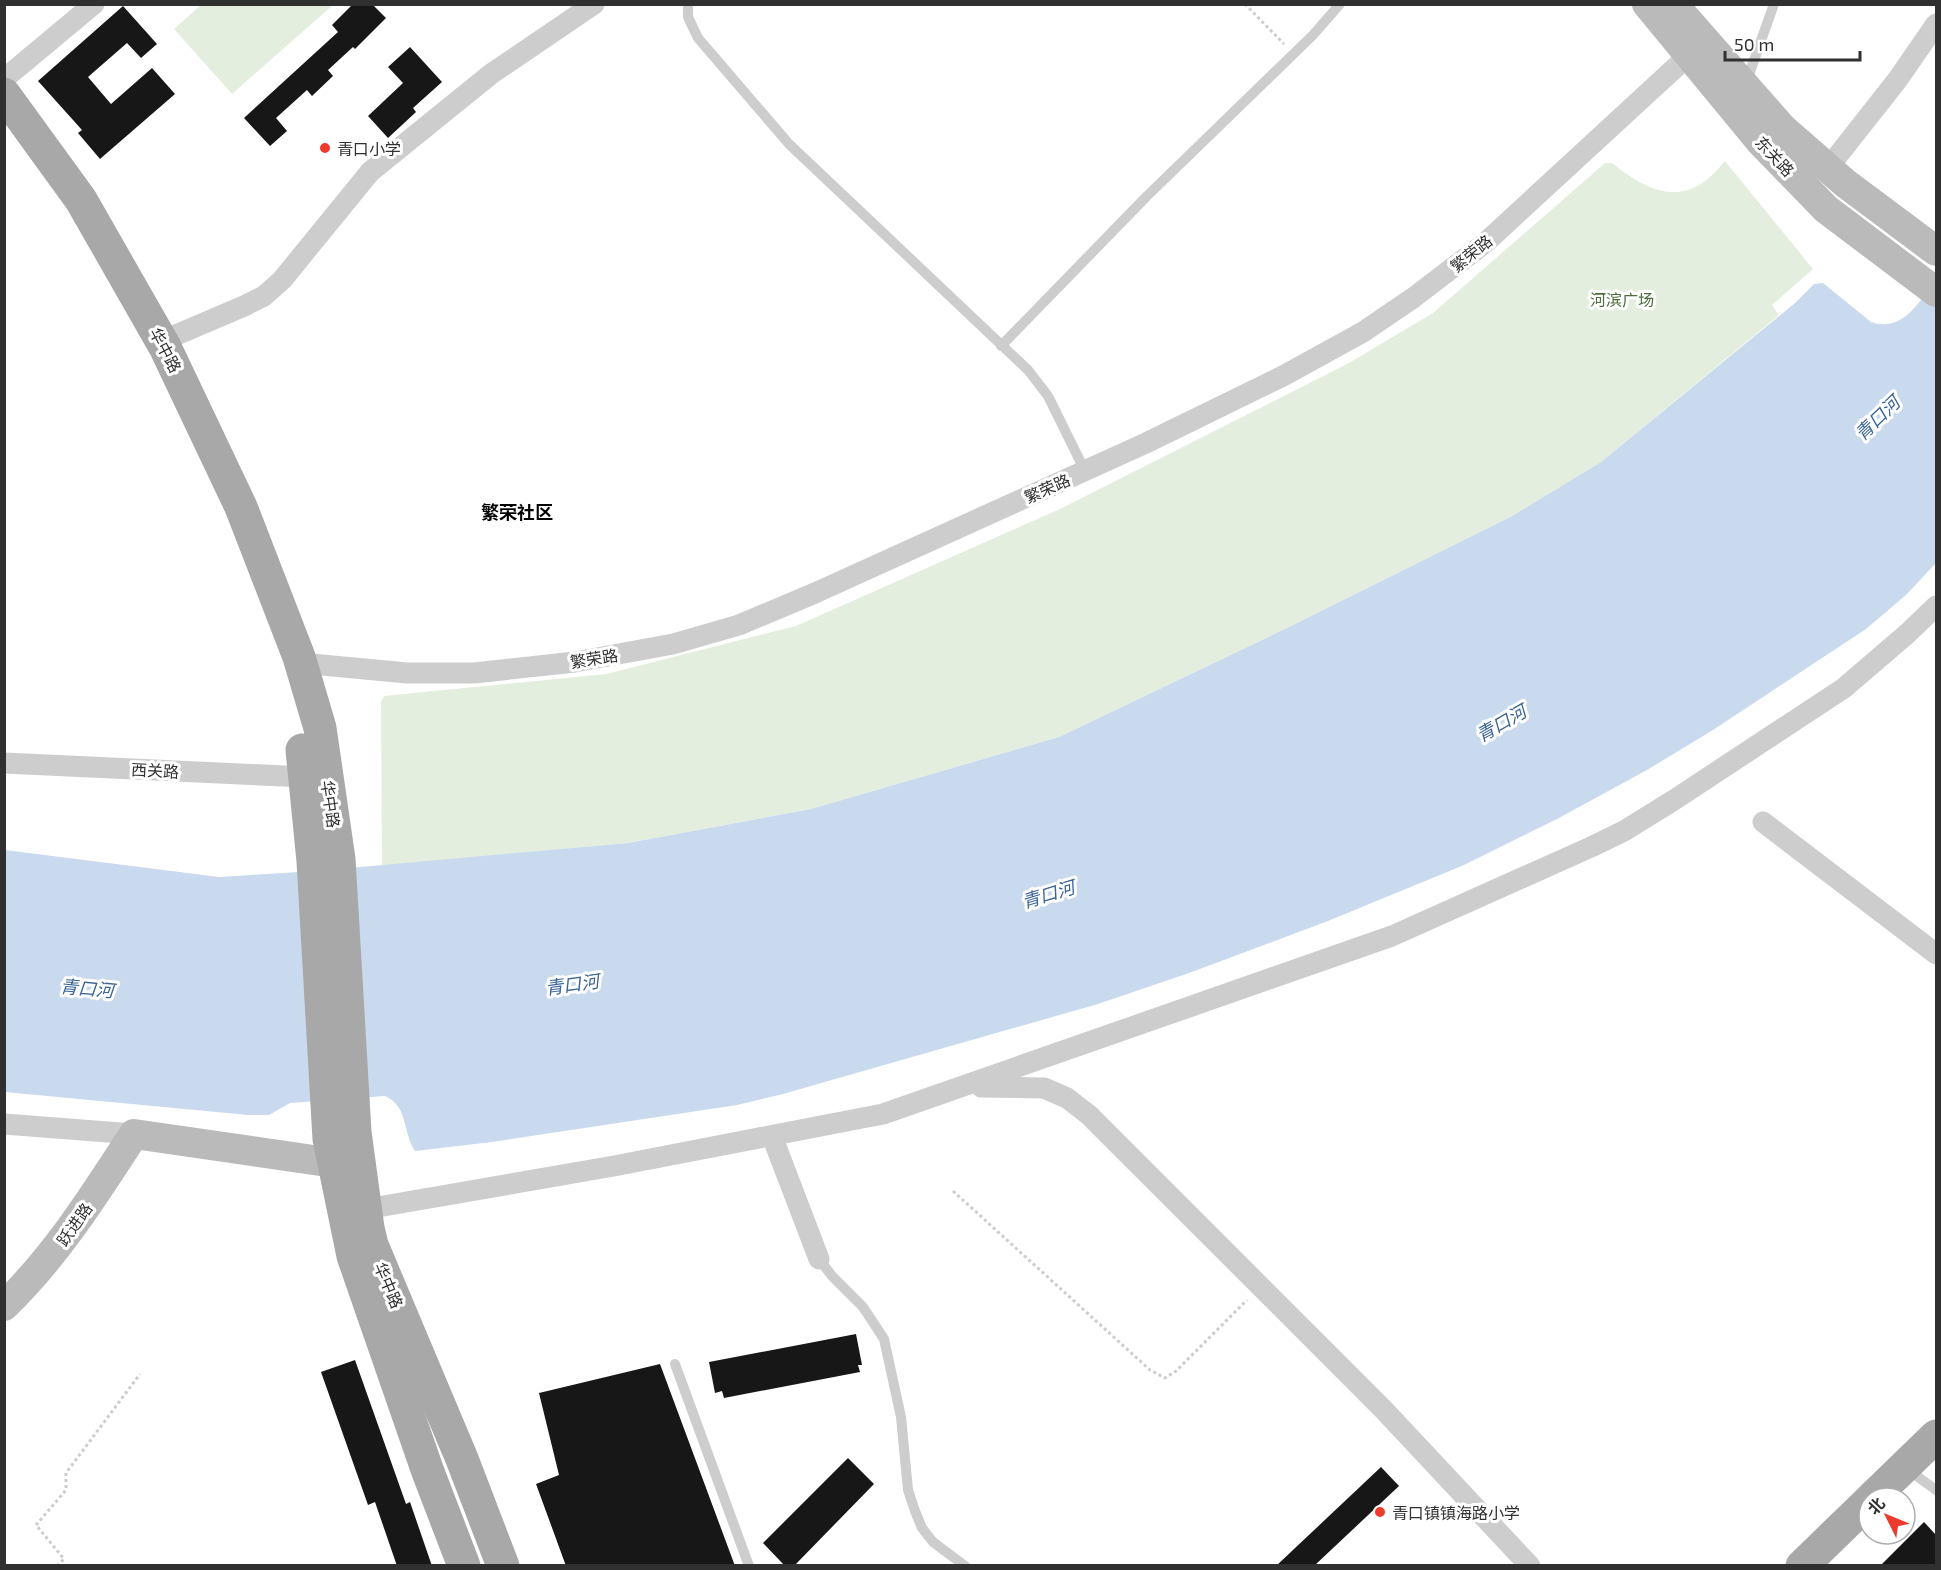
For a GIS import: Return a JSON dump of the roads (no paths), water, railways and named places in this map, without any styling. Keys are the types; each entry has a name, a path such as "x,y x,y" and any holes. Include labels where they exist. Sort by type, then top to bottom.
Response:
{"main road":[{"name":"东关路","path":"1647,4 1760,141 1826,209 1931,288"},
{"name":"东关路","path":"1673,4 1782,128 1828,168 1936,251"},
{"name":"华中路","path":"4,94 81,200 162,341 241,507 301,663 320,728 340,1145 353,1256 428,1472 464,1566"},
{"name":"华中路","path":"4,128 64,211 147,357 222,515 280,663 300,732 305,777 326,860"},
{"path":"134,1134 340,1145"},
{"name":"跃进路","path":"4,1306 28,1283 56,1250 134,1134"},
{"name":"华中路","path":"340,1145 366,1209 372,1245 462,1459 502,1566"},
{"path":"1885,1486 1936,1436"},
{"path":"1802,1566 1857,1513"},
{"path":"1827,1566 1857,1537"}],"street":[{"path":"4,79 94,4"},
{"path":"162,341 264,296 282,280 370,172 491,74 594,4"},
{"path":"1828,168 1898,79 1936,24"},
{"name":"繁荣路","path":"301,663 407,673 474,673 575,662 673,645 739,625 816,593 1085,471 1329,352 1413,298 1485,243 1689,55"},
{"path":"366,1209 614,1166 883,1114 1392,936 1616,835 1684,794 1844,688 1936,606"},
{"name":"西关路","path":"4,763 305,777"},
{"path":"1763,822 1936,954"},
{"path":"965,1087 1044,1088 1067,1098 1089,1115 1383,1408 1530,1566"},
{"path":"4,1124 134,1134"},
{"path":"772,1136 819,1259"}],"lane":[{"path":"688,4 688,17 698,38 789,144 1028,370 1048,396 1085,471"},
{"path":"1001,346 1147,196 1293,54 1340,4"},
{"path":"1745,86 1774,4"},
{"path":"819,1259 832,1276 863,1307 884,1339 901,1417 908,1490 915,1511 922,1528 933,1542 965,1566"},
{"path":"675,1364 749,1566"}],"water":[{"name":"青口河","path":"1936,279 1936,563 1906,595 1866,629 1713,730 1647,770 1557,819 1464,865 1328,921 1098,1004 783,1094 737,1105 492,1142 415,1151 402,1113 393,1101 385,1096 290,1103 269,1115 248,1115 5,1092 5,850 219,877 316,871 628,843 811,809 1059,737 1289,627 1512,516 1601,462 1795,303 1814,284 1823,283 1871,322 1882,324 1892,323 1909,313"}],"place":[{"name":"青口小学","path":"325,148"},
{"name":"青口镇镇海路小学","path":"1380,1512"}],"district":[{"name":"繁荣社区","path":"517,512"}],"park label":[{"name":"河滨广场","path":"1622,299"}]}
